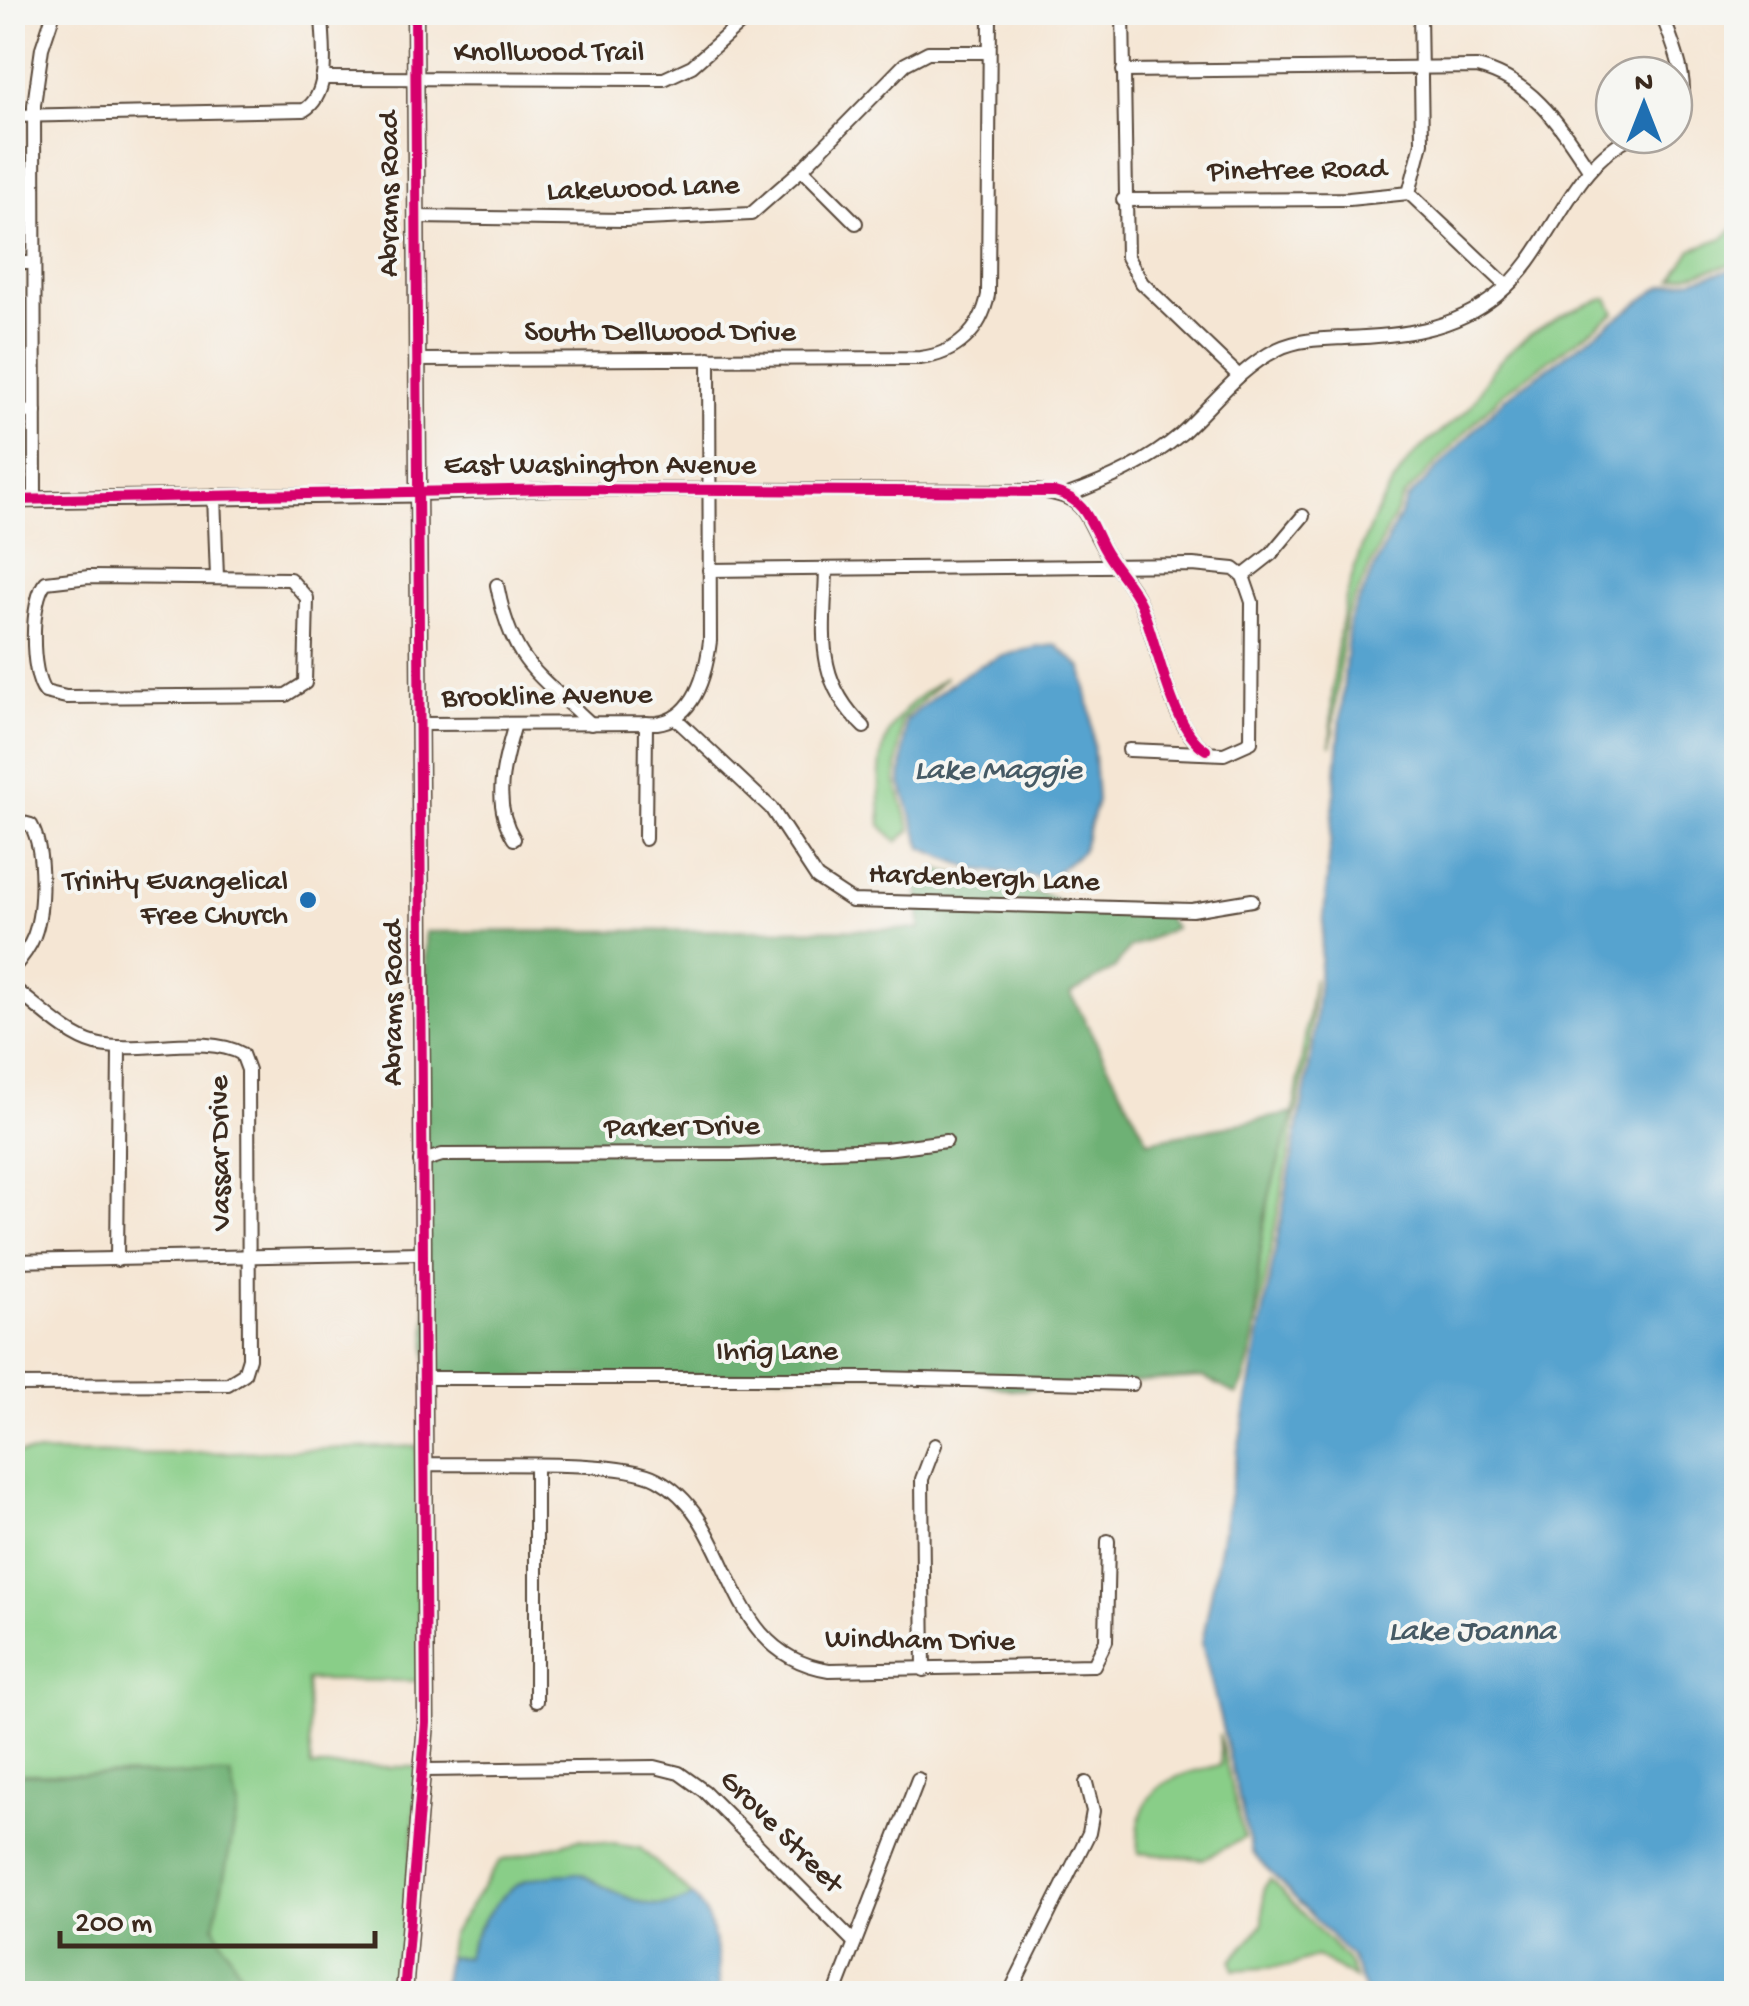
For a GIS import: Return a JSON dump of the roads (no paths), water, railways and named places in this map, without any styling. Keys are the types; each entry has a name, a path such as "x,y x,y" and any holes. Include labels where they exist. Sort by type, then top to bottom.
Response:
{"street":[{"path":"35,500 34,116 37,70 54,12"},
{"path":"12,116 304,110 316,101 322,78 322,12"},
{"name":"Abrams Road","path":"404,1994 425,1770 415,12"},
{"name":"Knollwood Trail","path":"322,78 664,79 692,66 753,12"},
{"name":"South Dellwood Drive","path":"418,360 903,358 945,352 971,333 985,308 991,244 990,12"},
{"path":"1123,12 1124,241 1131,268 1150,292 1238,376"},
{"name":"Pinetree Road","path":"1123,200 1350,199 1410,193 1420,165 1420,12"},
{"path":"1661,12 1674,55"},
{"name":"Lakewood Lane","path":"416,217 625,220 740,216 758,209 918,56 989,52"},
{"path":"1122,71 1477,67 1508,78 1538,99 1589,168"},
{"path":"1206,750 1186,734 1140,603 1082,505 1068,495 1154,454 1238,376 1276,350 1294,344 1413,334 1482,306 1507,286 1589,168 1603,155"},
{"path":"802,169 856,223"},
{"path":"1410,193 1507,286"},
{"path":"12,263 33,263"},
{"name":"Brookline Avenue","path":"420,724 646,723 675,718 696,692 708,662 709,358"},
{"path":"12,411 34,412"},
{"name":"East Washington Avenue","path":"12,500 709,490 1035,490 1068,495"},
{"path":"214,496 217,578"},
{"path":"1243,576 1270,554 1303,516"},
{"path":"709,570 1200,565 1234,570 1243,576 1252,602 1254,734 1240,751 1129,750"},
{"path":"826,571 826,668 837,698 864,727"},
{"path":"217,578 284,578 304,592 307,674 301,688 286,695 66,697 40,687 36,603 46,582 217,578"},
{"path":"497,585 509,635 526,665 591,724"},
{"name":"Hardenbergh Lane","path":"675,718 771,808 817,878 852,901 1192,910 1252,900"},
{"path":"644,839 646,723"},
{"path":"514,838 506,824 501,798 515,724"},
{"path":"12,820 31,825 38,840 38,913 32,940 12,970"},
{"name":"Vassar Drive","path":"12,987 83,1039 119,1048 222,1047 242,1054 248,1070 249,1358 238,1380 228,1384 12,1385"},
{"path":"117,1260 119,1048"},
{"name":"Parker Drive","path":"420,1162 442,1155 552,1158 886,1149 946,1141"},
{"path":"12,1261 248,1260 420,1253"},
{"name":"Ihrig Lane","path":"422,1378 877,1378 1132,1384"},
{"path":"924,1670 922,1479 935,1445"},
{"name":"Windham Drive","path":"422,1464 628,1469 672,1488 696,1513 756,1628 792,1659 828,1670 1096,1664 1106,1642 1108,1542"},
{"path":"536,1468 536,1701"},
{"name":"Grove Street","path":"425,1770 665,1768 704,1791 854,1942"},
{"path":"835,1994 918,1779"},
{"path":"1009,1994 1089,1833 1093,1810 1086,1782"}],"water":[{"name":"Lake Joanna","path":"1736,268 1736,1993 1366,1993 1350,1956 1252,1853 1202,1643 1313,1047 1349,621 1407,500 1506,397 1661,287"},
{"name":"Lake Maggie","path":"1056,645 1082,668 1091,713 1097,801 1082,851 1049,878 973,869 922,848 901,783 906,721 940,691 974,669 1011,653"},
{"path":"578,1873 620,1895 649,1904 678,1903 693,1896 706,1916 715,1942 719,1993 441,1993 447,1958 466,1957 481,1925 504,1895 529,1880"}],"place":[{"name":"Trinity Evangelical Free Church","path":"308,900"}]}
